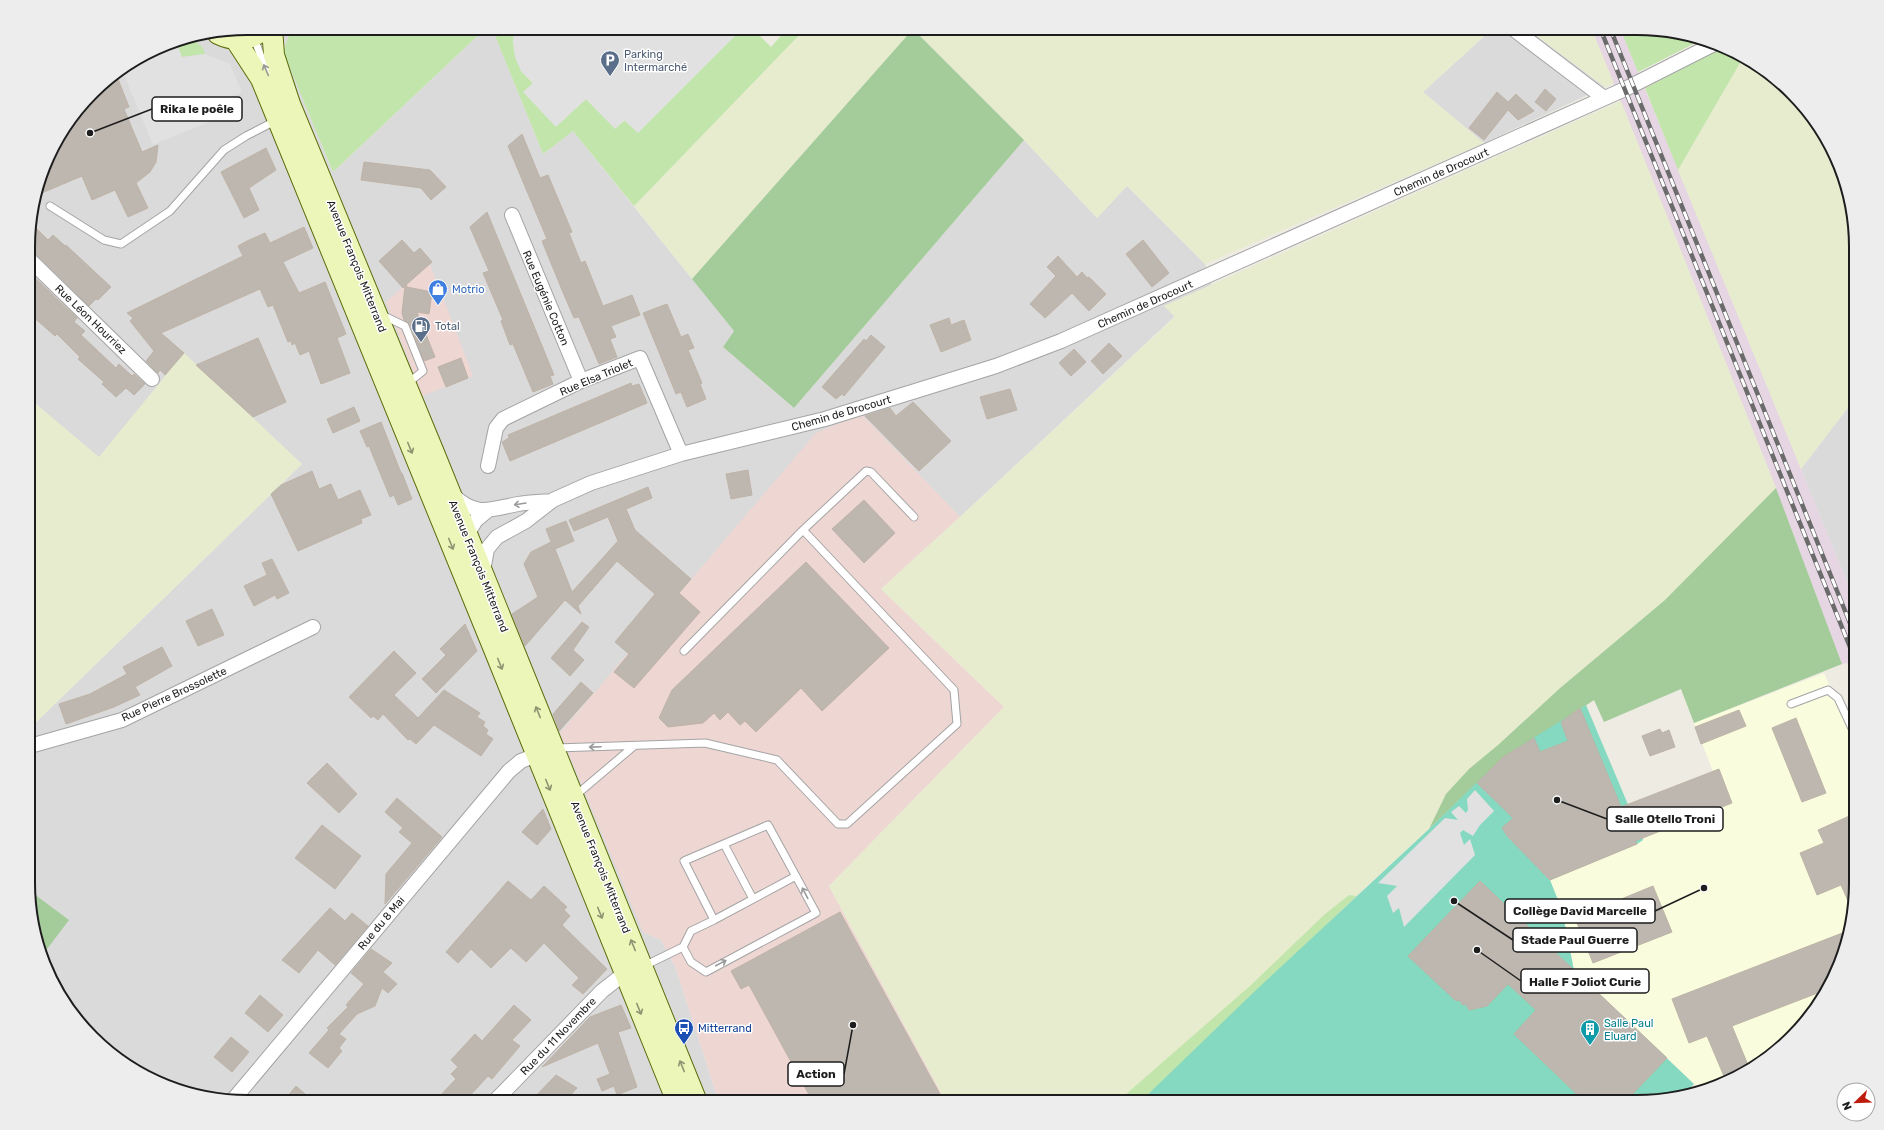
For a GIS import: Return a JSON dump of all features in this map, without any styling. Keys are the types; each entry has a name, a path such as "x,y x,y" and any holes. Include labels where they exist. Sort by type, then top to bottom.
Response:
{"main road":[{"name":"Avenue François Mitterrand","path":"244,35 436,508 544,752 633,970 694,1095"},
{"name":"Avenue François Mitterrand","path":"273,35 277,69 483,575 544,752 573,798 675,1095"}],"street":[{"path":"1521,35 1604,98"},
{"name":"Chemin de Drocourt","path":"483,575 483,563 487,549 497,537 526,521 553,500 591,483 681,454 824,419 996,366 1061,341 1604,98 1708,47"},
{"name":"Rue Eugénie Cotton","path":"512,215 581,381"},
{"name":"Rue Léon Hourriez","path":"35,265 152,379"},
{"name":"Rue Elsa Triolet","path":"488,466 496,428 503,419 581,381 640,358 681,454"},
{"path":"449,491 462,504 474,509 487,511"},
{"name":"Chemin de Drocourt","path":"487,511 519,504 553,500"},
{"path":"436,508 467,535 476,520 487,511"},
{"name":"Chemin de Drocourt","path":"467,535 482,538 497,537"},
{"name":"Rue Pierre Brossolette","path":"35,745 122,720 313,627"},
{"name":"Rue du 8 Mai","path":"237,1095 509,771 521,761 544,752"},
{"name":"Rue du 11 Novembre","path":"501,1095 602,990 633,970"}],"lane":[{"path":"245,35 258,51 270,80"},
{"path":"50,206 104,240 121,244 170,211 224,150 246,136 278,120"},
{"path":"412,424 428,437"},
{"path":"684,651 803,530 866,471 871,472 914,517"},
{"path":"544,752 705,743 777,760 838,824 847,824 957,724 954,690 803,530"},
{"path":"1791,704 1828,690 1838,698 1849,722"},
{"path":"573,798 634,746"},
{"path":"683,947 691,962 706,972 816,913 768,825 684,861 714,920"},
{"path":"724,844 753,899"},
{"path":"633,970 683,947 691,931 796,876"}],"shaded area":[{"path":"233,35 289,35 283,51 333,172 479,35 495,35 543,154 573,131 734,331 723,347 794,408 1024,140 1097,218 1127,186 1205,264 1212,285 1164,306 1175,316 960,517 861,415 643,932 661,940 675,966 717,1095 233,1095 192,1088 166,1079 141,1067 129,1059 97,1033 79,1012 63,989 46,951 39,924 35,897 35,723 302,464 99,458 35,403 35,233 42,192 51,166 63,141 79,118 97,97 118,79 141,63 179,46 206,39"},
{"name":"Parking Intermarché","path":"514,35 736,35 638,133 624,120 615,129 586,99 556,127 523,92 533,83 521,71 515,57 513,43"},
{"path":"799,35 908,35 692,279 634,206"},
{"path":"919,35 1485,35 1423,92 1484,143 1205,264 1127,186 1097,218 1024,140"},
{"path":"1485,35 1535,35 1605,87 1484,143 1423,92"},
{"path":"1535,35 1594,35 1614,83 1605,87"},
{"path":"1594,35 1623,35 1849,587 1849,667 1847,663 1842,664 1776,488"},
{"path":"178,46 182,57 205,54 230,64 242,92 232,96 237,110 153,145 124,75 141,63"},
{"path":"1741,62 1766,79 1796,107 1821,141 1833,166 1842,192 1849,233 1849,406 1801,469 1678,170"},
{"path":"1621,101 1776,488 1665,600 1559,689 1498,745 1469,769 1446,794 1429,829 1356,896 1349,895 1325,914 1251,985 1125,1095 942,1095 829,886 1004,707 881,589 1175,317 1164,306"},
{"path":"430,264 473,376 422,396 386,302"},
{"path":"184,353 302,464 35,723 35,403 99,457"},
{"path":"1849,406 1849,587 1801,469"},
{"path":"861,414 960,517 881,589 1004,707 829,886 942,1095 717,1095 675,966 661,940 643,932 560,733 816,433"},
{"path":"1824,673 1849,732 1849,897 1842,938 1833,964 1821,989 1813,1001 1787,1033 1766,1051 1743,1067 1718,1079 1698,1086 1574,970 1562,910 1550,880 1637,844 1649,835 1636,801 1713,771 1694,723"},
{"path":"1475,790 1494,811 1480,825 1473,836 1463,830 1460,833 1464,845 1470,839 1475,855 1404,927 1399,908 1393,913 1387,896 1397,886 1378,883 1445,818 1458,820 1451,812 1459,806 1466,813 1468,810 1467,799"}],"green space":[{"path":"289,35 479,35 333,172 283,51"},
{"path":"495,35 514,35 513,43 521,71 533,83 556,126 586,99 615,128 734,35 759,35 771,47 782,35 799,35 634,206 573,131 543,154"},
{"path":"908,35 919,35 1024,140 794,408 723,347 734,331 692,279"},
{"path":"1623,35 1651,35 1695,43 1638,72"},
{"path":"195,41 203,48 205,54 182,57 178,46"},
{"path":"1718,51 1741,62 1678,170 1645,88"},
{"path":"1776,488 1842,664 1694,723 1681,689 1604,722 1594,700 1477,783 1429,829 1446,794 1469,769 1498,745 1559,689 1665,600"},
{"path":"1586,705 1643,840 1637,844 1550,880 1562,910 1574,970 1694,1084 1689,1089 1651,1095 1147,1095 1255,991 1429,829 1503,757"},
{"path":"1365,888 1147,1095 1125,1095 1251,985 1325,914 1349,895 1356,896"},
{"path":"35,895 69,920 46,951 39,924"}],"building":[{"path":"118,79 129,107 124,109 142,152 158,145 156,162 150,172 136,183 148,208 128,217 115,190 92,200 82,176 42,193 51,166 63,141 71,129 97,97"},
{"path":"1545,89 1556,99 1546,111 1535,102"},
{"path":"1497,92 1508,102 1516,94 1534,111 1518,120 1508,110 1484,140 1469,128"},
{"path":"522,134 540,178 548,175 572,232 569,233 581,263 585,261 603,306 632,295 640,315 611,326 616,337 610,339 617,357 599,364 579,317 574,318 562,290 542,241 547,239 508,146"},
{"path":"266,148 276,170 249,188 259,210 244,218 221,172"},
{"path":"364,162 430,170 446,187 431,200 421,188 361,180"},
{"path":"487,212 554,375 550,376 553,384 533,392 513,344 510,345 501,321 503,320 483,273 489,271 470,227"},
{"path":"304,227 313,248 283,262 299,293 325,282 346,334 337,338 350,373 321,384 309,351 300,355 295,343 292,345 291,341 288,342 273,305 268,307 260,289 161,333 184,353 165,375 160,370 158,373 146,361 154,351 130,321 133,318 127,313 243,256 238,246 247,241 265,233 270,243"},
{"path":"36,228 48,240 53,235 65,246 66,245 111,287 98,300 96,299 89,306 35,253"},
{"path":"402,240 414,253 420,248 432,262 406,285 407,287 432,292 429,314 417,312 435,357 424,361 410,324 404,320 402,313 405,286 403,288 379,261"},
{"path":"1143,240 1169,273 1152,287 1126,254"},
{"path":"1058,256 1077,277 1082,272 1106,294 1089,311 1072,293 1045,318 1030,304 1056,276 1047,267"},
{"path":"35,278 77,318 74,322 85,331 81,335 116,368 119,364 132,376 134,374 145,384 134,395 126,388 116,397 102,384 104,382 78,359 80,357 57,334 55,336 35,318"},
{"path":"667,304 681,337 688,334 694,348 688,350 702,383 700,384 706,399 687,407 681,392 676,394 643,313"},
{"path":"949,318 951,325 964,320 971,340 941,352 930,325"},
{"path":"871,335 885,347 844,396 842,394 836,399 822,387 864,339 866,341"},
{"path":"258,338 286,402 253,417 196,365"},
{"path":"1109,343 1122,356 1103,374 1091,361"},
{"path":"1074,349 1086,362 1071,376 1059,363"},
{"path":"461,358 468,378 446,387 438,367"},
{"path":"631,383 632,386 639,384 647,403 510,461 502,442 509,438 508,435"},
{"path":"1010,389 1017,410 987,419 980,397"},
{"path":"913,402 951,441 919,471 865,416 890,408 896,416"},
{"path":"354,407 360,421 333,433 327,419"},
{"path":"381,422 412,499 398,505 394,495 390,497 369,446 367,447 360,431"},
{"path":"748,470 752,495 731,499 726,474"},
{"path":"312,471 319,489 331,484 338,500 360,490 371,515 361,519 362,523 298,551 271,494 281,485"},
{"path":"648,487 652,498 626,509 635,530 691,579 679,593 700,612 634,688 614,672 629,654 615,642 655,594 617,561 578,606 581,614 565,600 525,646 512,614 538,597 524,564 531,552 551,542 546,529 566,521 574,541 555,549 572,592 618,541 608,517 574,531 569,520"},
{"path":"864,500 895,533 864,563 832,529"},
{"path":"272,559 289,593 277,599 275,595 254,606 244,586 267,575 262,563"},
{"path":"806,562 889,648 822,711 801,688 756,732 745,721 740,725 728,712 720,720 714,713 703,723 668,727 659,718 672,690"},
{"path":"212,609 224,635 198,646 186,621"},
{"path":"582,622 589,627 573,650 584,660 570,676 551,658"},
{"path":"465,624 477,651 436,693 422,679 446,655 440,649"},
{"path":"162,647 172,666 135,687 140,695 114,707 66,724 59,704 90,694 127,674 123,667"},
{"path":"394,651 416,673 394,695 418,718 444,690 480,713 477,717 485,722 483,726 488,730 486,734 493,739 481,756 434,725 416,744 410,739 408,740 383,714 378,720 373,716 371,718 349,697"},
{"path":"581,682 593,693 559,731 553,714"},
{"path":"1580,708 1621,807 1719,769 1732,803 1635,841 1637,844 1550,880 1508,837 1502,828 1513,818 1477,783 1503,757 1534,738 1540,752 1568,741 1561,722"},
{"path":"1739,710 1746,726 1701,744 1695,727"},
{"path":"1796,718 1826,793 1802,802 1772,728"},
{"path":"1660,729 1662,733 1669,730 1675,747 1650,756 1642,736"},
{"path":"327,763 357,794 339,813 307,783"},
{"path":"397,798 442,837 385,904 386,874 412,843 399,832 403,828 385,812"},
{"path":"543,809 551,829 537,845 522,832"},
{"path":"1849,816 1848,902 1841,885 1817,895 1800,853 1824,843 1818,830"},
{"path":"322,825 361,856 335,889 295,858"},
{"path":"508,881 531,900 544,886 567,907 564,910 570,916 562,925 607,969 583,994 572,985 579,978 544,943 526,962 511,948 491,968 471,949 458,963 446,952"},
{"path":"1480,881 1667,1058 1632,1095 1578,1095 1514,1034 1536,1010 1508,984 1487,1006 1469,1010 1466,1004 1463,1005 1459,1000 1456,1001 1408,956"},
{"path":"1653,886 1672,932 1593,963 1575,918"},
{"path":"330,908 345,921 352,913 368,926 335,965 318,950 299,973 282,960"},
{"path":"840,912 940,1095 809,1095 749,985 741,989 731,971"},
{"path":"1843,933 1833,964 1819,993 1732,1026 1748,1064 1724,1076 1707,1036 1689,1043 1672,999"},
{"path":"371,949 392,963 383,972 397,984 388,993 382,988 375,1006 357,1014 339,1034 346,1039 339,1048 342,1051 328,1068 309,1053 329,1030 327,1028 348,1007 346,1005 364,984 351,973"},
{"path":"260,995 283,1015 268,1032 245,1013"},
{"path":"514,1005 531,1020 512,1040 520,1046 492,1079 488,1076 470,1095 441,1095 456,1079 451,1074 458,1067 451,1060 475,1034 482,1041"},
{"path":"621,1005 631,1028 618,1032 637,1087 617,1095 614,1086 602,1091 597,1079 610,1074 598,1043 542,1067 590,1017"},
{"path":"231,1037 249,1052 232,1072 214,1057"},
{"path":"556,1075 577,1088 570,1095 537,1095"},
{"path":"296,1086 306,1095 289,1095"}],"railway":[{"path":"1603,35 1849,645"},
{"path":"1613,35 1849,621"}],"place":[{"name":"Parking Intermarché","path":"610,77"},
{"name":"Rika le poêle","path":"90,133"},
{"name":"Motrio","path":"438,306"},
{"name":"Total","path":"421,343"},
{"name":"Salle Otello Troni","path":"1557,800"},
{"name":"Collège David Marcelle","path":"1704,888"},
{"name":"Stade Paul Guerre","path":"1454,901"},
{"name":"Halle F Joliot Curie","path":"1477,950"},
{"name":"Action","path":"853,1025"},
{"name":"Mitterrand","path":"684,1045"},
{"name":"Salle Paul Eluard","path":"1590,1046"}]}
